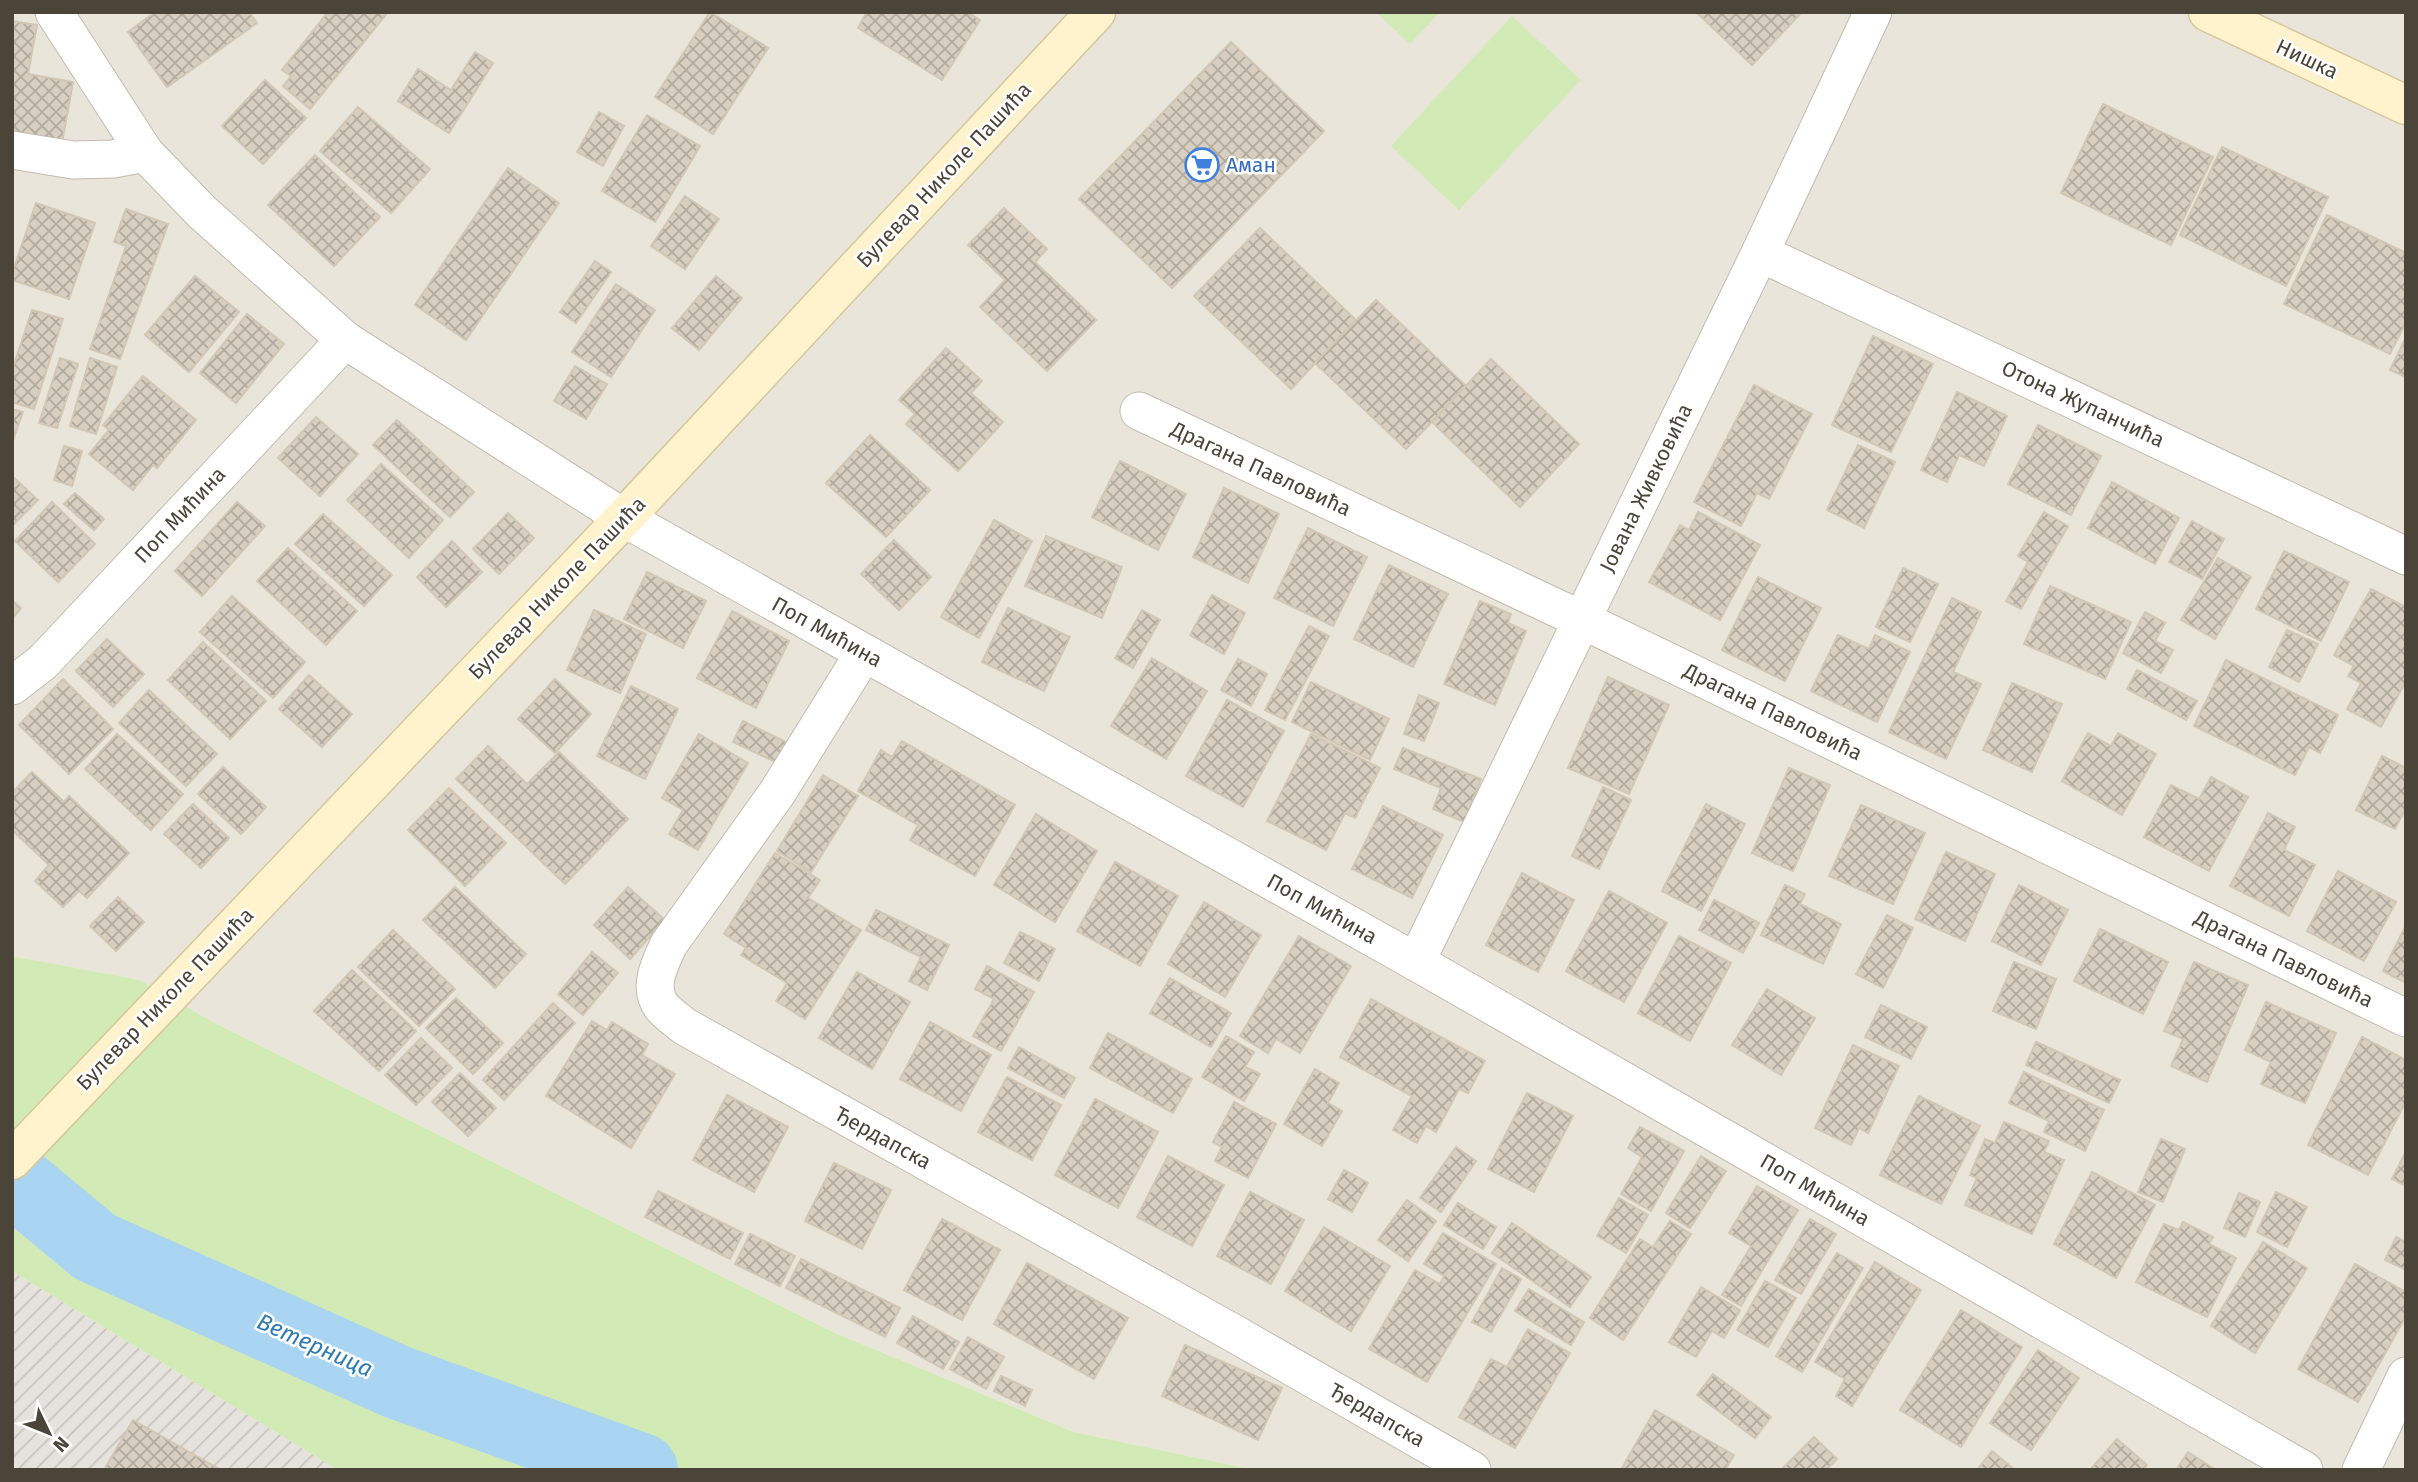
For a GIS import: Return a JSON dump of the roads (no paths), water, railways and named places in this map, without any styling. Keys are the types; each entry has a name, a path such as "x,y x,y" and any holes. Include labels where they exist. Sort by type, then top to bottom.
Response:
{"main road":[{"name":"Булевар Николе Пашића","path":"12,1160 624,518 1096,12"},
{"name":"Нишка","path":"2208,12 2406,105"}],"street":[{"name":"Поп Мићина","path":"54,12 145,153 202,212 345,340 624,518 1416,962 2304,1470"},
{"name":"Јована Живковића","path":"1416,962 1760,253 1873,12"},
{"path":"12,150 73,160 113,159 145,153"},
{"name":"Отона Жупанчића","path":"1760,253 2406,556"},
{"name":"Поп Мићина","path":"12,686 43,662 345,340"},
{"name":"Драгана Павловића","path":"1139,411 1582,620 2406,1018"},
{"name":"Ђердапска","path":"864,653 777,793 669,944 658,969 654,991 662,1007 684,1026 1223,1327 1472,1470"},
{"path":"2361,1470 2406,1376"}],"waterway":[{"name":"Ветерница","path":"12,1178 95,1247 397,1382 641,1470"}],"place":[{"name":"Аман","path":"1202,165"}]}
